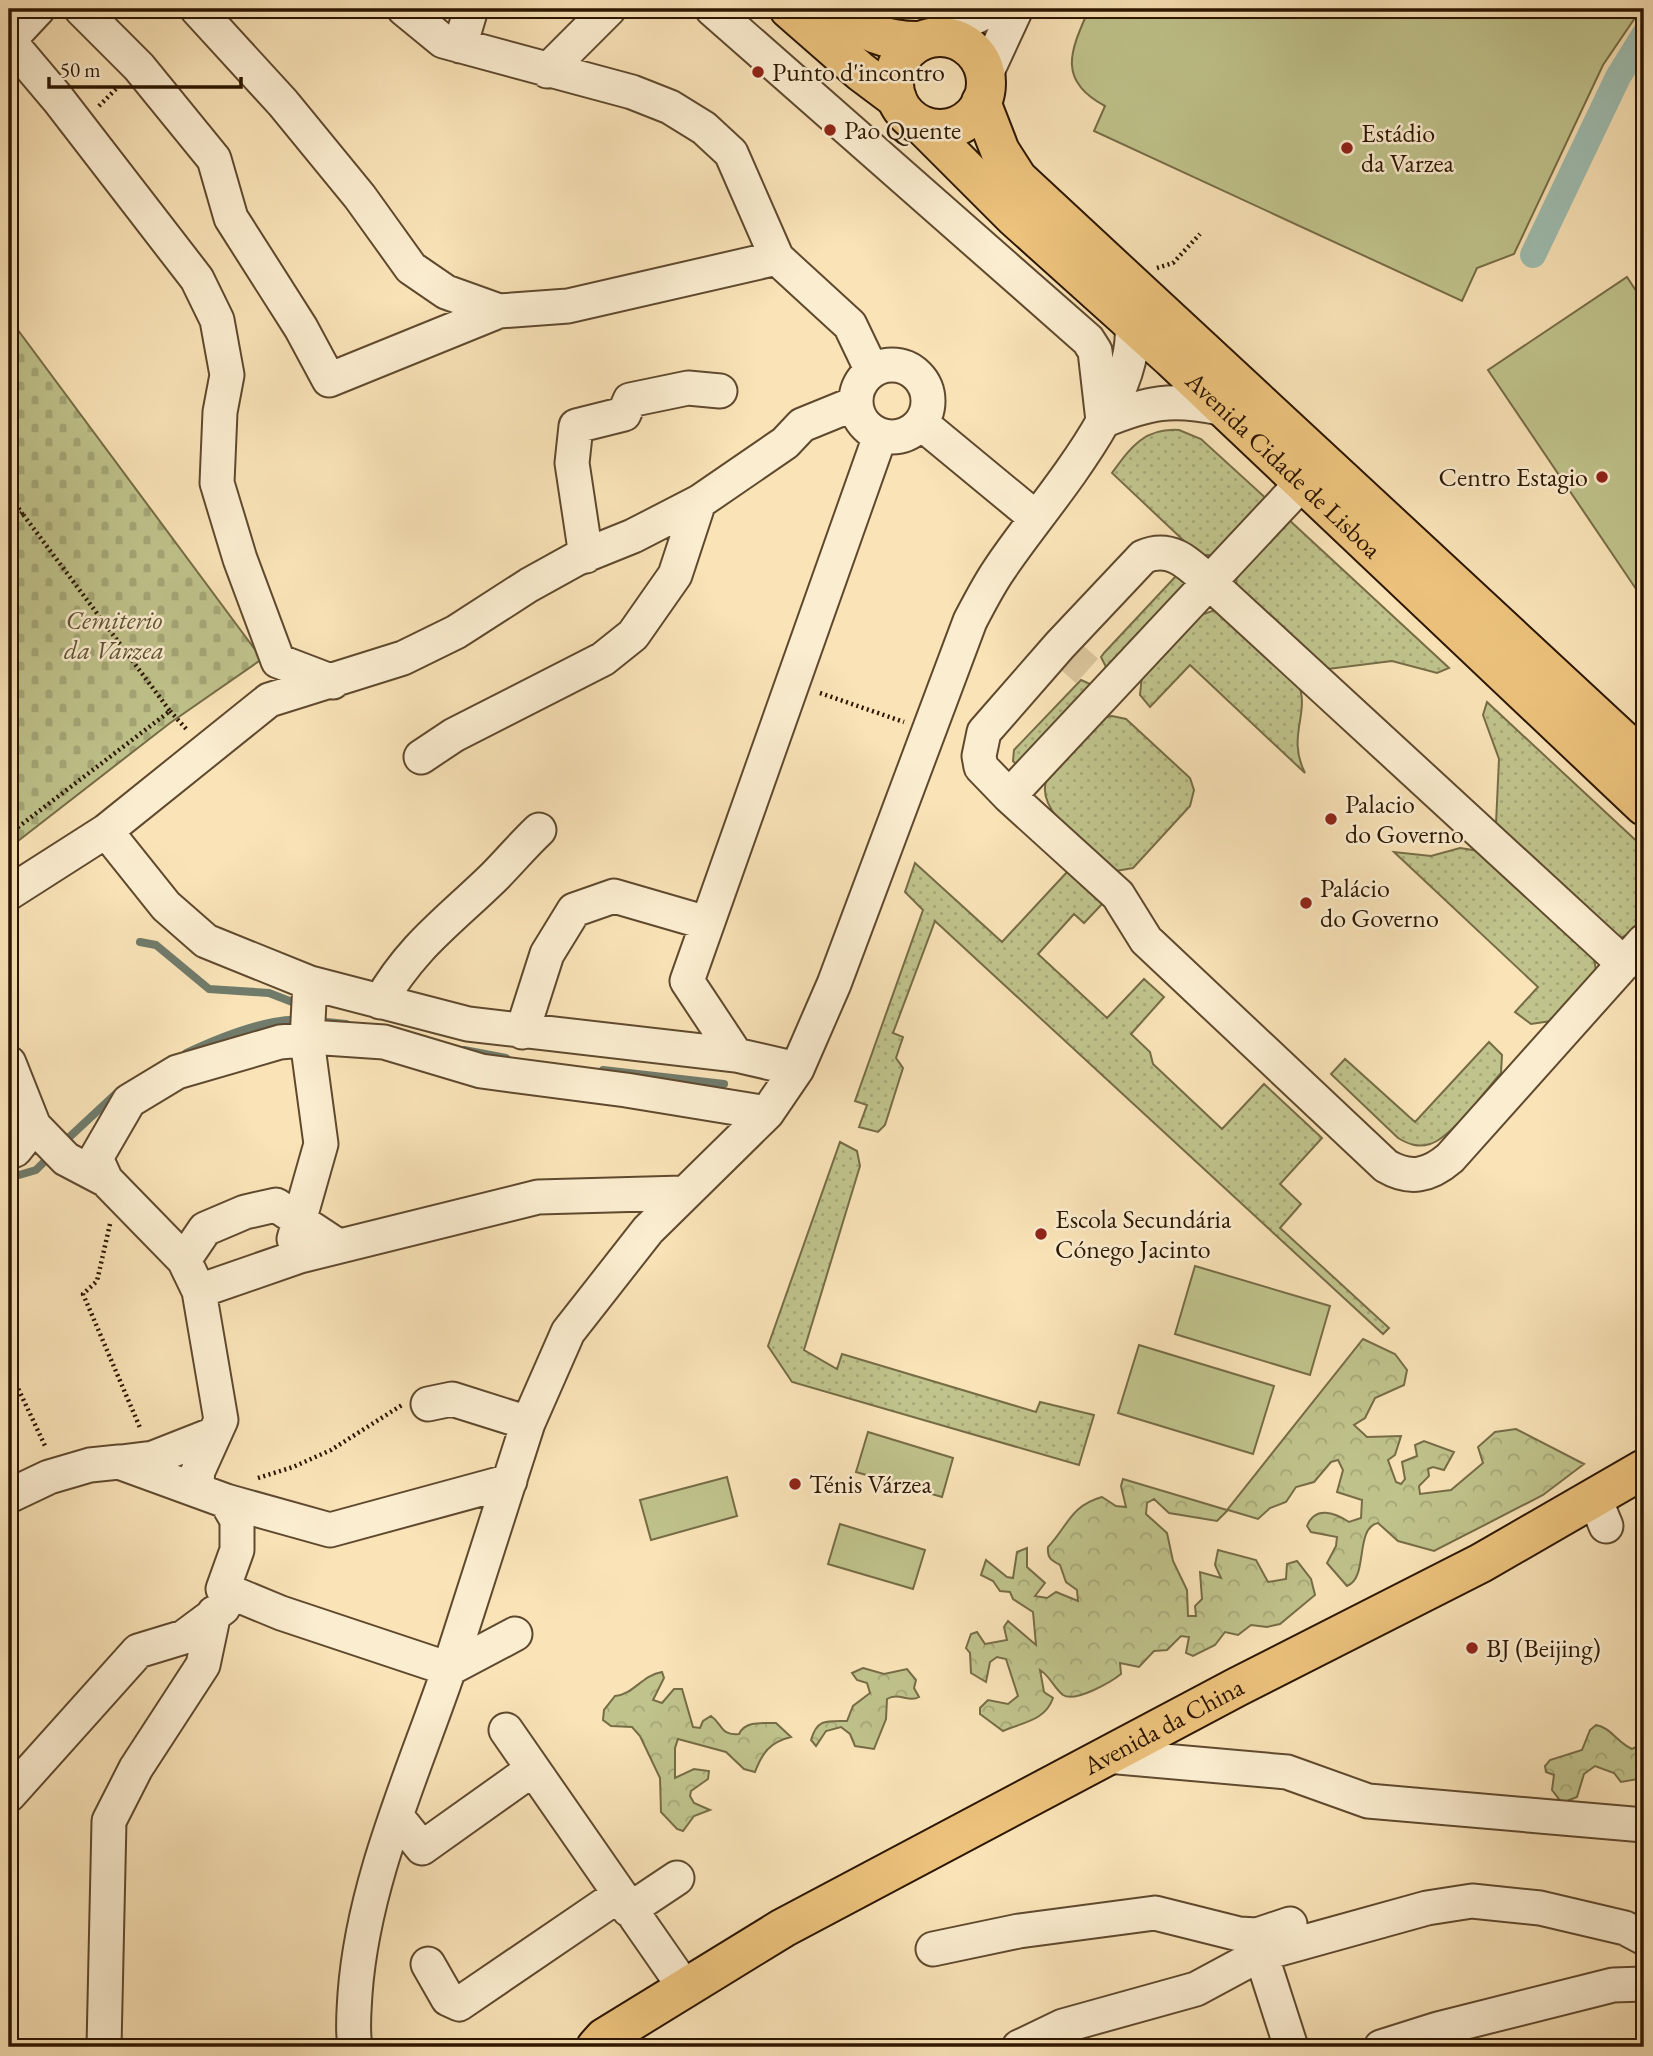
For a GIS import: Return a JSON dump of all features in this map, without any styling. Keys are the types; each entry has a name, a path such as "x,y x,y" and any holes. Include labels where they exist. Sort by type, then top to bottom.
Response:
{"main road":[{"path":"789,9 860,72 897,99 907,115 923,126 937,129 963,123 983,89 973,51 948,38 904,41 857,27 836,9"},
{"path":"897,99 895,72 901,59 928,39"},
{"name":"Avenida Cidade de Lisboa","path":"983,89 1000,151 1018,179 1644,760"},
{"name":"Avenida Cidade de Lisboa","path":"923,126 1014,217 1132,324 1644,806"},
{"name":"Avenida da China","path":"596,2047 604,2038 732,1957 794,1922 1107,1756 1481,1563 1601,1513 1644,1469"},
{"name":"Avenida da China","path":"634,2047 685,1988"}],"street":[{"path":"38,9 9,40 197,279 217,320 227,375 220,412 217,483 240,559 278,661 333,682"},
{"path":"80,9 139,67 214,159 231,218 301,328 329,380 499,311 568,306 778,258"},
{"path":"197,9 326,155 411,268 446,292 499,311"},
{"path":"404,9 443,41 632,92 670,107 704,128 731,153 778,258 850,325 872,371"},
{"path":"460,46 471,9"},
{"path":"547,71 609,9"},
{"path":"712,9 1088,340 1095,351 1103,421"},
{"path":"928,39 992,9"},
{"path":"983,89 1016,9"},
{"path":"355,2047 353,2034 358,1959 376,1881 449,1670 528,1423 568,1332 648,1230 767,1114 797,1069 834,984 970,621 998,571 1103,421 1129,363 1132,324"},
{"path":"893,364 915,372 927,390 929,402 921,423 903,436 880,436 863,423 856,403 863,379 872,371 893,364"},
{"path":"586,556 572,463 576,426 624,414 630,400 688,388 720,391"},
{"path":"1103,421 1156,402 1188,401 1220,408"},
{"path":"9,893 106,831 269,700 403,658 435,643 529,585 699,502 785,443 802,425 856,403"},
{"path":"921,423 1036,518"},
{"path":"736,1055 687,981 880,436"},
{"path":"1009,796 1081,665 1143,556 1153,552 1176,556 1210,583 1634,953 1450,1158 1425,1174 1398,1173 1386,1166 1146,940 1118,895 1009,796 981,767 980,742 984,732 1081,665 1210,583 1302,483"},
{"path":"421,757 454,735 603,659 633,635 675,575 699,502"},
{"path":"380,1002 396,974 422,942 494,877 539,830"},
{"path":"106,831 166,906 206,941 310,983 468,1024 736,1055 797,1069"},
{"path":"522,1032 547,954 573,911 614,896 707,923"},
{"path":"290,1259 321,1144 307,1040 310,983"},
{"path":"111,1186 96,1158 130,1101 177,1072 279,1042 384,1042 481,1071 626,1090 767,1114"},
{"path":"9,1063 48,1142 111,1186 184,1260 199,1291 221,1420 198,1471 196,1490"},
{"path":"9,1152 48,1142"},
{"path":"199,1291 290,1259 538,1197 683,1193"},
{"path":"184,1260 205,1229 245,1212 276,1205 338,1246"},
{"path":"428,1404 452,1399 528,1423"},
{"path":"9,1496 58,1474 90,1465 153,1458 214,1434"},
{"path":"119,1462 226,1501 330,1530 510,1481"},
{"path":"104,2047 109,1821 135,1768 203,1665 227,1605 223,1589 237,1550 237,1520 226,1501"},
{"path":"227,1605 449,1670 515,1634"},
{"path":"9,1795 138,1651 184,1637 227,1605"},
{"path":"506,1730 685,1988"},
{"path":"1107,1756 1287,1772 1368,1801 1644,1825"},
{"path":"398,1818 422,1848 533,1769"},
{"path":"428,1964 448,1999 459,2004 624,1903 677,1878"},
{"path":"1019,2047 1063,2026 1196,1989 1261,1954 1404,1915 1472,1901 1569,1913 1625,1928 1644,1938"},
{"path":"933,1949 1019,1931 1155,1913 1239,1934 1257,1934 1323,1915 1370,1908 1404,1915"},
{"path":"1261,1954 1291,2047"},
{"path":"1381,2047 1438,2029 1613,1985 1644,1984"}],"path":[{"path":"78,125 139,67"},
{"path":"1130,284 1139,274 1173,263 1200,234"},
{"path":"9,495 170,711 9,834"},
{"path":"9,521 22,513"},
{"path":"792,684 929,730"},
{"path":"111,1186 97,1281 83,1294 153,1458"},
{"path":"9,1369 58,1474"},
{"path":"253,1480 293,1467 331,1450 415,1398 428,1404"}],"green space":[{"name":"Estádio da Varzea","path":"1089,9 1641,9 1603,65 1514,254 1477,268 1462,301 1094,131 1105,106 1079,86 1072,63 1077,38"},
{"name":"Centro Estagio","path":"1627,277 1644,303 1644,584 1636,589 1488,370"},
{"name":"Cemiterio da Varzea","path":"9,318 262,659 170,723 9,848"},
{"path":"1179,430 1201,439 1270,502 1217,555 1199,555 1112,473 1132,447 1147,436 1156,432"},
{"path":"1287,518 1449,668 1437,673 1392,661 1328,669 1236,585 1237,574"},
{"path":"1177,575 1188,585 1112,667 1106,667 1101,657 1104,653"},
{"path":"1215,610 1221,611 1298,682 1302,704 1298,747 1305,773 1190,665 1150,707 1140,695 1142,675 1198,616"},
{"path":"1081,680 1090,684 1091,690 1017,765 1013,761 1014,750"},
{"path":"1487,702 1644,848 1644,926 1619,939 1496,824 1499,759 1483,715"},
{"path":"1104,717 1126,719 1190,778 1194,790 1190,806 1133,868 1116,871 1065,827 1047,799 1045,785 1051,772 1070,751"},
{"path":"1460,848 1479,851 1593,951 1596,971 1551,1021 1531,1024 1515,1012 1538,987 1394,852 1431,856"},
{"path":"915,863 1002,942 1068,871 1103,903 1084,923 1074,914 1038,954 1107,1018 1144,979 1164,997 1131,1034 1150,1052 1153,1064 1222,1129 1264,1084 1322,1138 1280,1184 1301,1204 1280,1228 1389,1328 1383,1334 935,921 893,1033 903,1037 896,1058 903,1068 885,1125 878,1132 859,1127 867,1105 855,1101 923,910 905,892"},
{"path":"1489,1042 1502,1055 1501,1073 1448,1133 1426,1145 1413,1145 1398,1138 1331,1074 1345,1059 1415,1122"},
{"path":"840,1142 857,1151 860,1166 804,1350 837,1369 842,1354 1036,1412 1040,1402 1094,1415 1079,1465 792,1382 768,1346"},
{"path":"1195,1266 1330,1306 1310,1375 1175,1334"},
{"path":"1363,1339 1395,1354 1407,1370 1404,1385 1375,1398 1365,1418 1354,1425 1367,1437 1401,1436 1395,1455 1388,1460 1396,1482 1401,1484 1405,1479 1402,1462 1417,1456 1415,1445 1424,1441 1454,1452 1444,1470 1433,1467 1428,1469 1429,1476 1419,1486 1420,1494 1451,1490 1483,1463 1478,1447 1495,1432 1516,1429 1584,1464 1543,1495 1434,1551 1398,1541 1378,1523 1366,1534 1358,1573 1354,1581 1347,1586 1327,1563 1336,1546 1337,1537 1311,1532 1307,1526 1310,1520 1320,1513 1331,1514 1349,1522 1361,1518 1362,1500 1337,1492 1343,1470 1338,1460 1331,1462 1314,1482 1296,1487 1286,1502 1270,1508 1258,1519 1228,1510 1217,1521 1169,1513 1154,1499 1147,1503 1146,1514 1167,1533 1173,1561 1187,1590 1188,1616 1196,1616 1195,1606 1202,1599 1200,1572 1221,1578 1215,1565 1218,1550 1256,1560 1268,1582 1286,1579 1287,1564 1297,1561 1311,1579 1315,1595 1280,1624 1267,1627 1251,1625 1238,1635 1225,1632 1215,1645 1193,1656 1186,1653 1189,1637 1181,1636 1167,1650 1154,1651 1139,1667 1120,1663 1121,1674 1084,1694 1069,1697 1063,1695 1040,1670 1044,1692 1053,1698 1049,1706 1032,1720 1003,1731 980,1714 980,1708 988,1700 1008,1704 1018,1696 1006,1659 997,1657 990,1662 986,1682 971,1673 970,1653 966,1648 971,1634 977,1632 985,1644 1007,1640 1004,1627 1008,1621 1036,1645 1033,1612 1013,1599 1010,1592 1000,1591 993,1581 981,1575 986,1560 1007,1577 1013,1578 1017,1552 1027,1548 1027,1567 1045,1583 1035,1596 1047,1598 1056,1592 1078,1601 1077,1590 1066,1582 1060,1565 1048,1554 1048,1547 1076,1511 1102,1497 1116,1506 1126,1507 1121,1486 1123,1479 1227,1510"},
{"path":"1139,1345 1274,1386 1253,1454 1118,1413"},
{"path":"868,1432 953,1458 942,1497 856,1472"},
{"path":"727,1477 737,1516 651,1540 640,1500"},
{"path":"840,1524 925,1550 913,1589 828,1564"},
{"path":"863,1668 884,1674 907,1669 916,1680 914,1688 919,1697 887,1699 886,1719 874,1749 855,1746 850,1734 841,1727 826,1731 816,1746 811,1740 819,1725 828,1721 847,1721 853,1706 870,1693 867,1683 857,1680 852,1673"},
{"path":"662,1672 664,1678 653,1700 662,1703 674,1689 682,1689 693,1727 700,1728 703,1721 711,1716 728,1733 739,1734 745,1727 754,1724 776,1723 791,1737 768,1749 755,1772 744,1769 726,1752 678,1739 675,1748 675,1778 694,1769 709,1771 708,1779 691,1791 690,1796 694,1803 710,1810 694,1816 683,1831 677,1829 661,1812 660,1778 640,1736 632,1727 611,1726 603,1720 604,1710 615,1696"},
{"path":"1596,1725 1606,1729 1632,1749 1644,1743 1644,1778 1621,1782 1614,1773 1595,1766 1584,1774 1577,1797 1562,1803 1552,1790 1554,1775 1546,1772 1545,1766 1550,1760 1582,1750 1590,1730"}],"waterway":[{"path":"1533,255 1618,77 1644,35"},
{"path":"140,942 156,945 209,989 269,993 300,1005"},
{"path":"186,1053 257,1026 300,1020"},
{"path":"317,1021 346,1024"},
{"path":"464,1050 506,1058"},
{"path":"603,1070 724,1084"},
{"path":"63,1143 120,1090"},
{"path":"9,1178 36,1170 51,1155"}],"tunnel":[{"path":"1069,655 1087,671"}],"place":[{"name":"Punto d'incontro","path":"758,72"},
{"name":"Pao Quente","path":"830,130"},
{"name":"Estádio da Varzea","path":"1347,148"},
{"name":"Centro Estagio","path":"1602,477"},
{"name":"Palacio do Governo","path":"1331,819"},
{"name":"Palácio do Governo","path":"1306,903"},
{"name":"Escola Secundária Cónego Jacinto","path":"1041,1234"},
{"name":"Ténis Várzea","path":"795,1484"},
{"name":"BJ (Beijing)","path":"1472,1648"}]}
